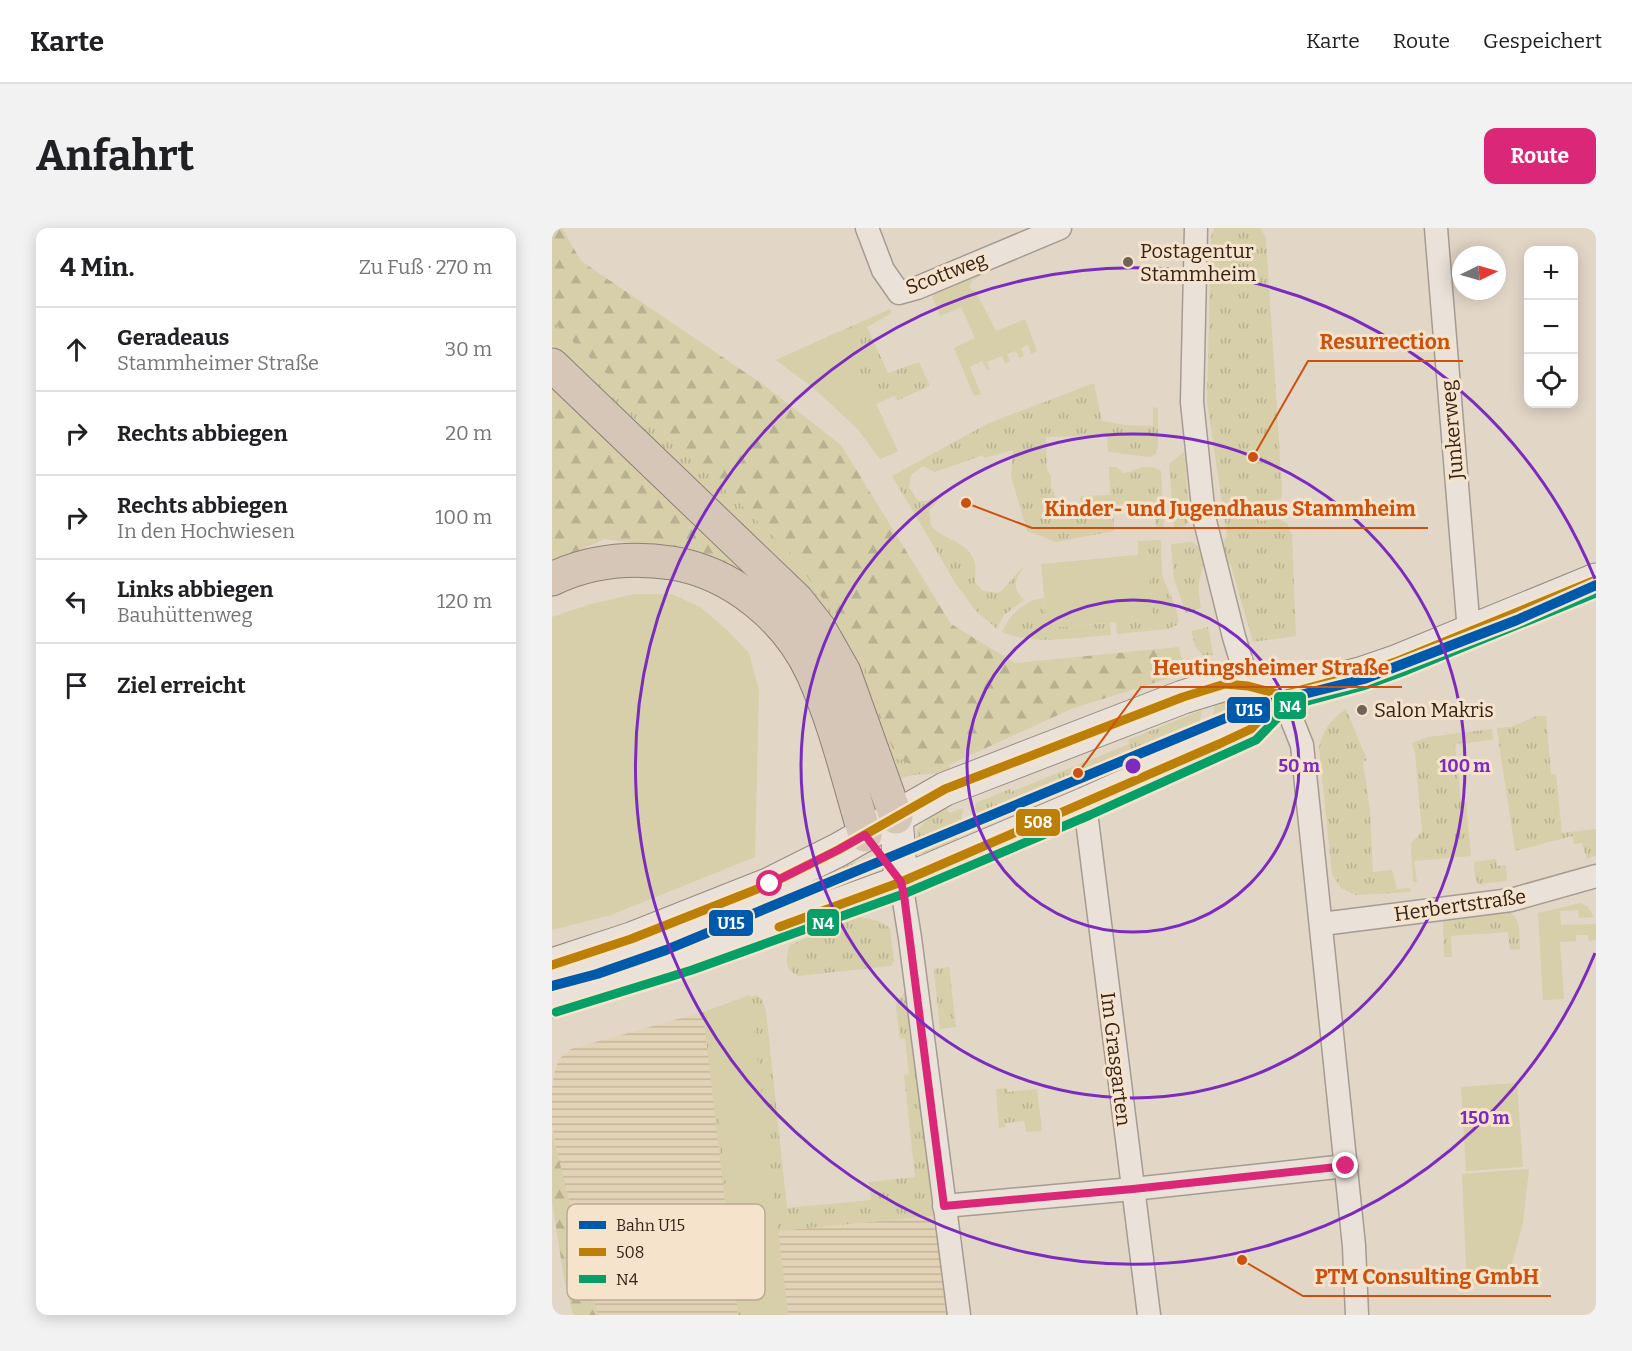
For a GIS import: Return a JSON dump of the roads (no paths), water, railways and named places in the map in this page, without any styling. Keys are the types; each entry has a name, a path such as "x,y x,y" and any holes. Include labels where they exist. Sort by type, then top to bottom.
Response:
{"highway":[{"path":"552,365 797,600 819,628 844,672 896,817"},
{"path":"552,579 604,562 662,562 703,572 738,588 754,600 781,626 795,644 813,675 830,720 865,835"}],"street":[{"name":"Scottweg","path":"867,228 883,270 899,293 917,288 1060,228"},
{"path":"1196,228 1192,402 1203,505 1212,555 1248,686 1260,718"},
{"name":"Junkerweg","path":"1436,228 1469,632"},
{"path":"552,965 631,939 770,884 838,850 955,785 1183,697 1225,684 1248,686 1282,694 1360,674 1398,661 1596,580"},
{"path":"552,1001 679,962 901,882 1085,804 1251,729 1282,694"},
{"path":"1282,694 1302,745 1355,1256 1357,1315"},
{"name":"Im Grasgarten","path":"1085,804 1149,1315"},
{"path":"896,817 901,882 958,1315"},
{"path":"865,835 901,882"},
{"name":"Herbertstraße","path":"1322,924 1511,900 1596,876"},
{"path":"944,1206 1346,1166"}],"rail line":[{"name":"U15","path":"552,986 597,974 666,950 1233,715 1284,699 1364,679 1517,620 1596,585"}],"place":[{"name":"Postagentur Stammheim","path":"1128,262"},
{"name":"Resurrection","path":"1253,457"},
{"name":"Kinder- und Jugendhaus Stammheim","path":"966,503"},
{"name":"Salon Makris","path":"1362,710"},
{"name":"Heutingsheimer Straße","path":"1078,773"},
{"name":"PTM Consulting GmbH","path":"1242,1260"}]}
